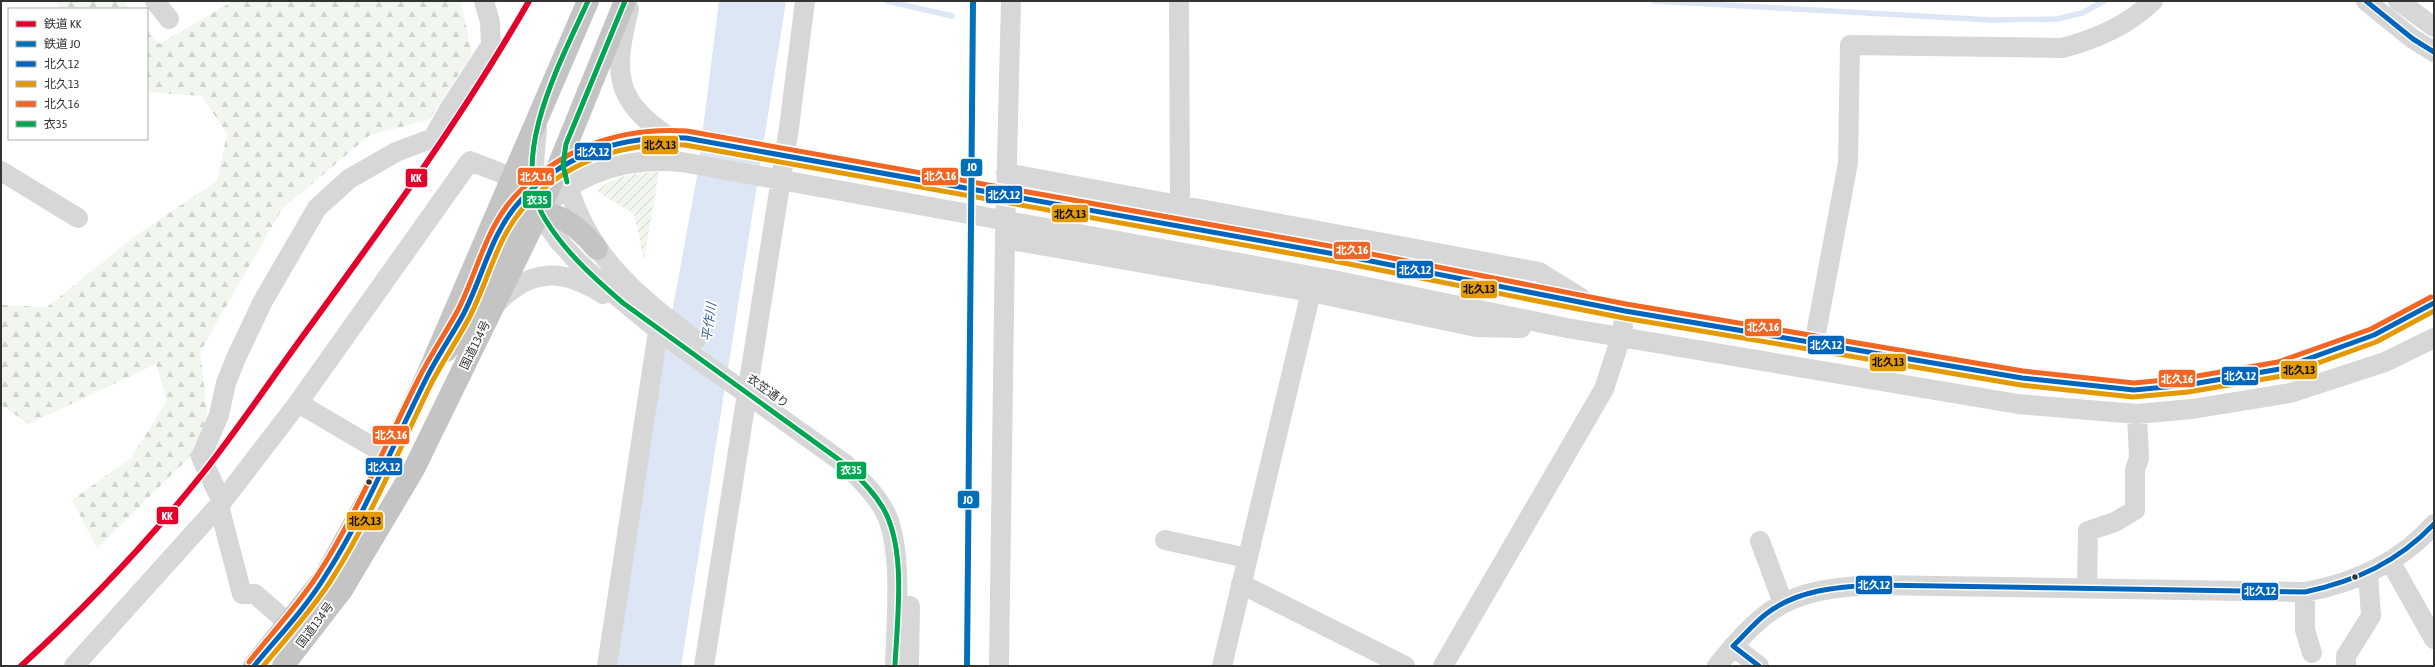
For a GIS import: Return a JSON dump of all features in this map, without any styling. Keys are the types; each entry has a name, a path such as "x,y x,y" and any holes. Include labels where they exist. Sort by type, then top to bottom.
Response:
{"highway":[{"name":"国道134号","path":"254,666 324,578 390,457 425,380 588,1"},
{"name":"国道134号","path":"283,666 342,590 414,470 563,166 625,1"},
{"path":"425,380 468,305 507,219 520,200 532,189"},
{"path":"425,380 478,309 516,227 527,217 539,213 556,215 573,225 597,249"}],"street":[{"path":"155,1 169,19"},
{"path":"306,638 255,594 242,594 221,504 201,457 220,415 226,383 236,358 263,301 317,208 349,179 396,152 433,138 448,111 491,45 490,22 484,1"},
{"path":"631,1 624,31 620,63 624,93 636,110 650,124 677,138"},
{"path":"704,666 744,383 789,128 805,1"},
{"path":"1000,666 1006,173 1011,1"},
{"path":"1179,1 1180,204"},
{"path":"1814,344 1848,163 1850,45 2062,48 2087,42 2106,33 2127,22 2153,1"},
{"path":"2366,1 2413,39 2434,52"},
{"path":"2398,1 2434,27"},
{"name":"衣笠通り","path":"546,97 538,126 532,189 539,213 558,240 600,283 744,383 850,451 879,480 900,513 908,550 909,666"},
{"path":"532,189 581,154 613,143 653,136 677,138 1340,255 1593,306 2022,378 2134,390 2187,385 2280,369 2374,335 2434,302"},
{"path":"563,166 590,174 615,166 662,160 682,162 1333,280 1567,328 2018,404 2137,414 2192,409 2290,392 2385,362 2434,338"},
{"path":"85,663 221,504 298,403 470,161 511,177"},
{"name":"衣笠通り","path":"563,166 582,222 597,249 660,324"},
{"path":"1,171 78,218"},
{"path":"1006,173 1180,204 1539,272 1593,306"},
{"path":"1045,246 1048,180"},
{"path":"1005,240 1311,292 1476,327 1567,328"},
{"name":"衣笠通り","path":"496,304 508,292 522,282 544,275 568,276 660,324"},
{"path":"1222,666 1311,292"},
{"path":"1443,666 1604,389 1621,337 1625,311"},
{"path":"607,666 660,324"},
{"name":"衣笠通り","path":"744,383 845,464 869,488 887,516 895,557 895,666"},
{"path":"298,403 390,457"},
{"path":"2087,588 2088,531 2116,522 2135,510 2135,470 2139,458 2137,414"},
{"path":"1717,666 1733,646 1765,615 1783,603 1820,589 1845,587 2087,588 2305,592 2330,587 2368,573 2390,561 2409,548 2434,524"},
{"path":"1165,540 1247,558"},
{"path":"1760,541 1783,603"},
{"path":"2390,561 2434,640"},
{"path":"2346,666 2346,656 2371,616 2368,573"},
{"path":"1241,584 1405,666"},
{"path":"2305,592 2305,630 2312,653"},
{"path":"1733,646 1759,666"}],"green space":[{"path":"56,1 123,1 129,8 58,8"},
{"path":"233,1 461,1 472,54 429,120 370,135 282,209 200,352 210,437 97,548 72,500 131,458 167,401 156,364 29,424 1,405 1,305 47,307 135,236 217,181 227,134 202,96 148,92 148,31 159,44"},
{"path":"659,172 644,260 634,214 597,191 618,178 634,174"}],"water":[{"name":"平作川","path":"719,1 786,1 681,666 614,666 646,455 697,176"}],"waterway":[{"path":"887,1 952,16"},
{"path":"1654,1 1991,20 2057,19 2082,13 2104,1"}],"rail line":[{"name":"KK","path":"21,666 70,620 139,549 216,457 419,174 476,89 529,1"},
{"name":"JO","path":"967,666 973,1"}],"transit line":[{"name":"衣35","path":"588,1 553,79 542,109 535,139 532,167 535,194 545,219 571,253 591,274 623,303 845,464 875,496 883,508 890,525 898,564 899,585 895,666"},
{"name":"衣35","path":"567,182 563,165 566,144 625,1"},
{"name":"北久12","path":"2366,1 2413,39 2434,52"},
{"name":"北久16","path":"249,662 317,576 345,528 423,371 458,310 490,234 507,206 518,193 536,177 555,163 575,152 595,143 640,133 687,131 1341,248 1626,304 2023,371 2134,383 2186,378 2278,362 2371,329 2431,297"},
{"name":"北久12","path":"254,666 316,590 352,530 429,372 463,315 488,255 511,212 539,183 557,170 597,150 640,140 686,138 1340,255 1625,311 2022,378 2134,390 2187,385 2280,369 2374,335 2434,303"},
{"name":"北久13","path":"263,666 298,625 330,582 358,534 383,486 439,368 469,318 494,258 517,216 544,188 561,175 600,156 620,150 663,145 685,145 1339,262 1624,318 2021,385 2133,397 2188,392 2282,376 2376,342 2434,311"},
{"name":"北久12","path":"1759,666 1733,646 1753,625 1778,606 1817,591 1874,585 2305,592 2342,582 2375,568 2406,549 2434,524"}]}
